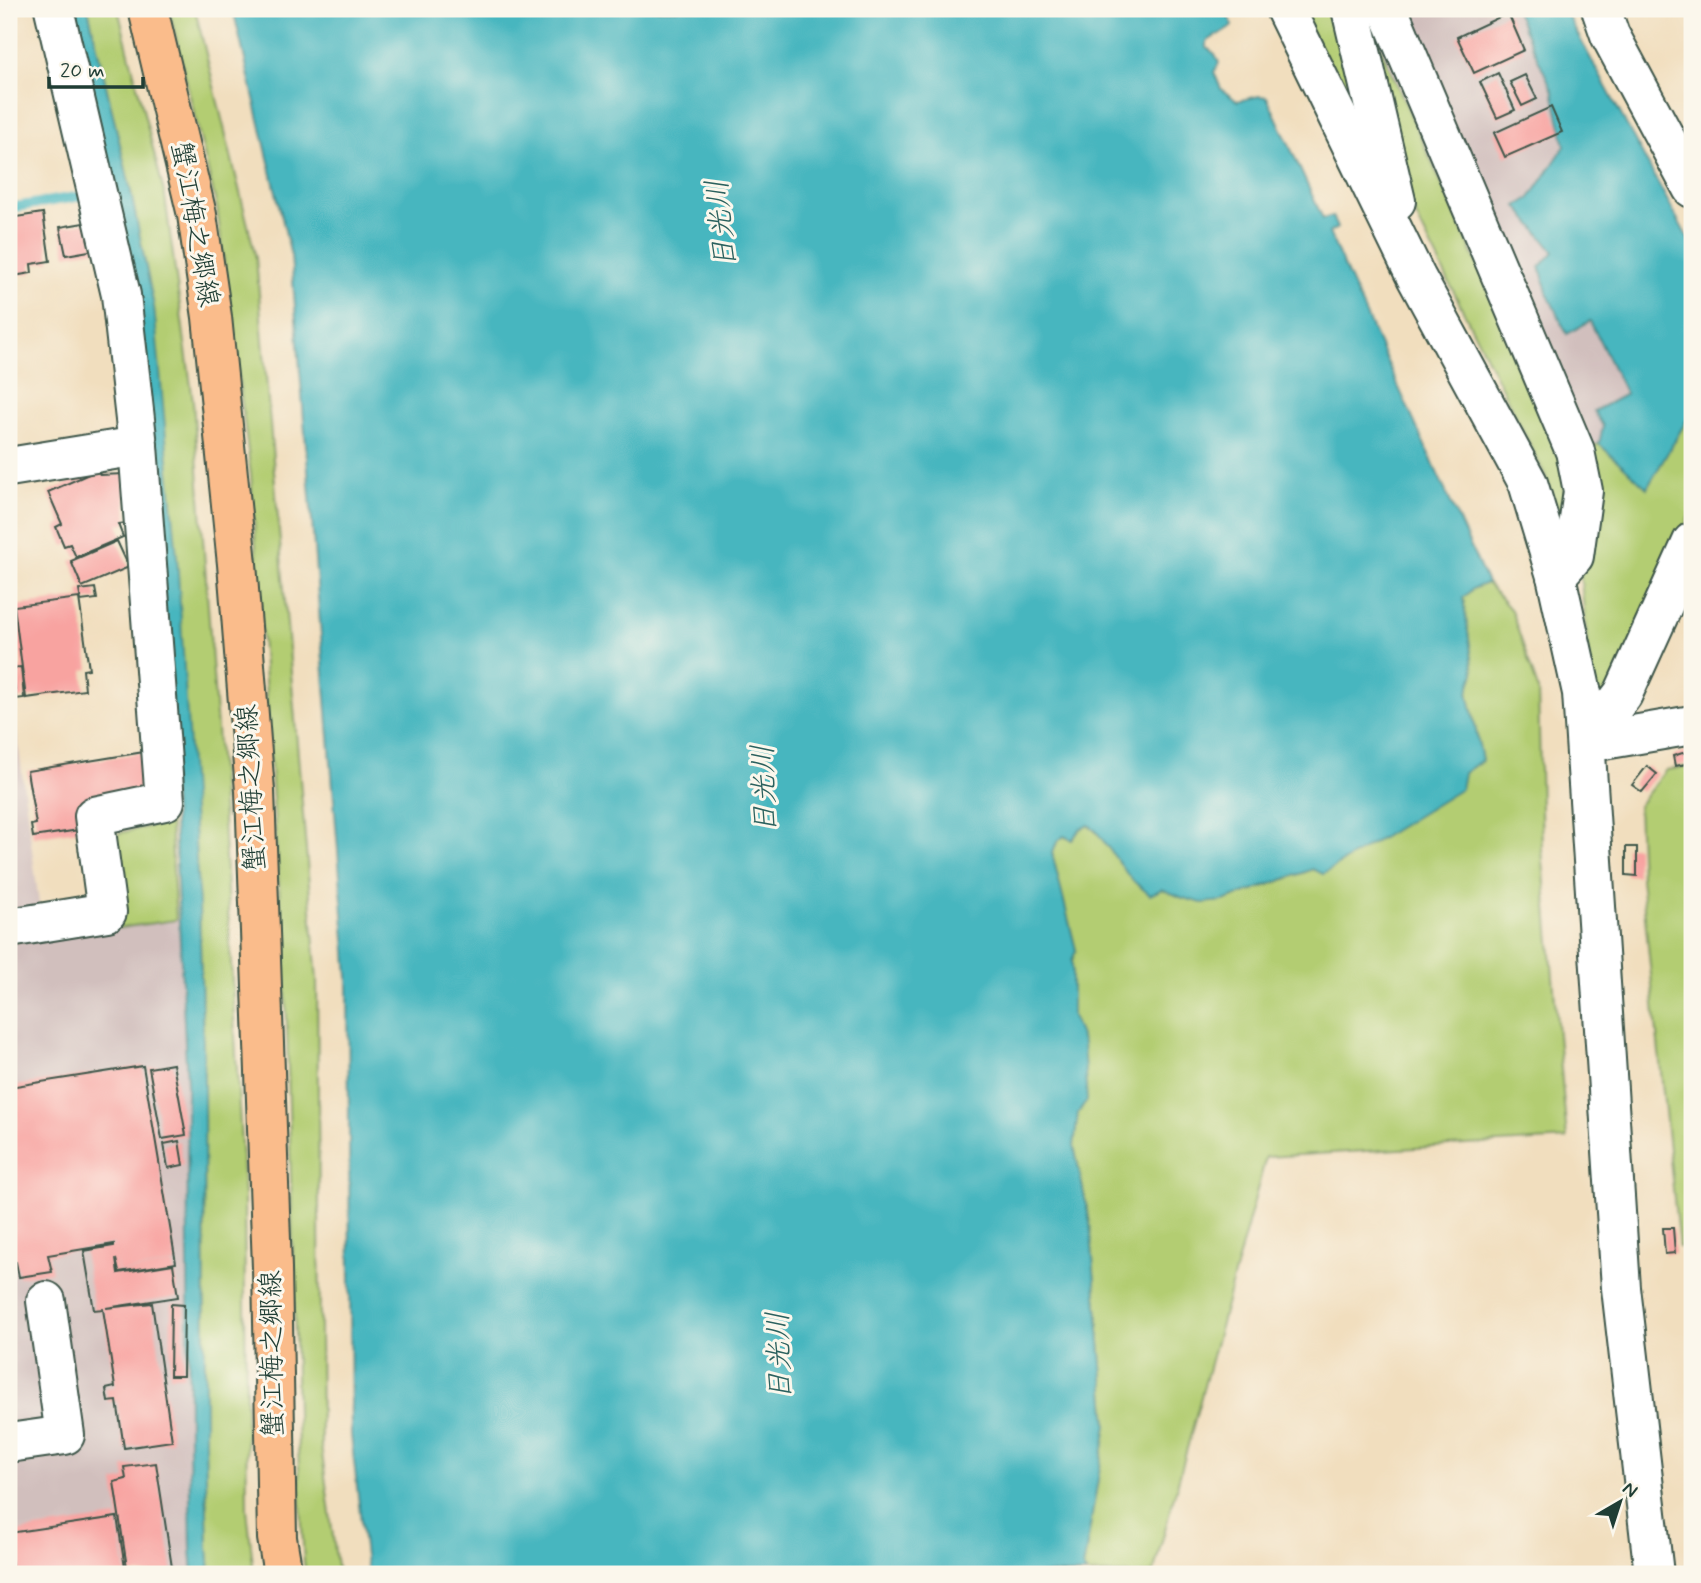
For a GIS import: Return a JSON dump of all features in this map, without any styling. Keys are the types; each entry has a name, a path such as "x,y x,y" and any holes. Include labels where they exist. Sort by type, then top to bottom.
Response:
{"main road":[{"name":"蟹江梅之郷線","path":"148,9 197,215 212,317 237,564 255,791 272,1268 277,1538 283,1574"}],"street":[{"path":"9,928 107,912 94,816 165,801 138,446 121,295 54,9"},
{"path":"1285,9 1416,277 1528,483 1556,576 1582,693 1621,1288 1654,1574"},
{"path":"1351,9 1391,183 1416,277"},
{"path":"1388,9 1575,451 1583,491 1574,556 1556,576"},
{"path":"1601,9 1610,35 1692,188"},
{"path":"9,467 138,446"},
{"path":"1586,743 1623,694 1692,542"},
{"path":"1586,743 1692,725"},
{"path":"9,1443 65,1435 46,1301"}],"shaded area":[{"path":"1363,9 1515,9 1553,91 1565,146 1530,198 1518,207 1554,252 1566,333 1590,321 1627,394 1603,426 1599,444 1562,454"},
{"path":"9,673 40,911 9,916"},
{"path":"180,919 187,1083 193,1574 9,1574 9,943"}],"green space":[{"path":"88,9 118,9 165,197 193,401 221,784 244,1197 247,1509 254,1574 210,1574 205,1444 204,1081 199,906 154,307 129,183"},
{"path":"169,9 195,9 256,258 317,980 321,1446 338,1574 306,1574 304,1563 298,1450 286,989 251,475 217,208"},
{"path":"1296,9 1338,9 1385,185"},
{"path":"1367,17 1562,454 1568,541 1545,475 1408,200"},
{"path":"1692,411 1692,510 1616,684 1593,701 1579,560 1585,448 1599,444 1647,488"},
{"path":"1487,583 1511,610 1538,689 1542,849 1567,1139 1266,1157 1153,1574 1086,1574 1083,1568 1107,1425 1090,1223 1074,1146 1083,1044 1072,1016 1072,961 1076,950 1052,853 1063,836 1072,840 1080,829 1088,825 1162,889 1183,898 1223,901 1314,869 1482,760 1468,691 1474,673 1463,598 1472,589"},
{"path":"1692,766 1692,1247 1679,1247 1641,878 1638,806 1666,770"},
{"path":"170,822 176,920 118,928 111,843 119,833"}],"water":[{"path":"68,9 88,9 129,183 154,307 177,557 199,906 204,1081 205,1444 210,1574 193,1574 191,1549 187,1083 161,556"},
{"name":"日光川","path":"233,9 1224,9 1233,25 1207,42 1207,48 1215,54 1219,63 1214,72 1221,89 1237,101 1267,97 1323,219 1332,216 1337,228 1329,233 1487,583 1472,589 1463,598 1474,673 1468,692 1482,760 1464,773 1461,789 1323,874 1313,869 1223,901 1202,903 1162,889 1150,895 1131,879 1089,825 1080,829 1072,840 1064,836 1057,842 1052,853 1076,950 1072,961 1072,1016 1083,1044 1087,1101 1078,1113 1074,1146 1090,1223 1107,1425 1083,1568 1086,1574 367,1574 351,1435 348,977 291,256"},
{"path":"1515,9 1564,9 1692,246 1692,411 1647,488 1599,444 1603,426 1594,411 1626,394 1590,321 1567,334 1548,295 1540,267 1554,252 1517,206 1530,198 1565,146 1553,91"}],"building":[{"path":"1508,13 1524,50 1474,73 1457,37"},
{"path":"1498,73 1515,110 1497,118 1480,82"},
{"path":"1525,75 1537,99 1522,106 1510,82"},
{"path":"1551,107 1562,132 1505,157 1494,133"},
{"path":"43,213 50,261 31,264 32,273 13,276 12,267 9,268 9,218"},
{"path":"90,222 95,250 66,255 60,227"},
{"path":"98,470 100,475 125,474 127,523 118,524 123,537 76,557 70,544 64,546 56,527 62,524 48,492"},
{"path":"117,541 129,567 82,587 71,561"},
{"path":"95,588 97,599 81,601 79,590"},
{"path":"79,598 89,669 83,670 85,690 26,698 14,606"},
{"path":"21,667 24,698 16,699 12,668"},
{"path":"1689,751 1692,763 1675,766 1673,756"},
{"path":"144,752 145,790 85,829 33,837 31,825 36,824 27,771"},
{"path":"1647,766 1657,774 1642,792 1632,785"},
{"path":"1626,847 1637,847 1637,876 1626,875"},
{"path":"173,1064 186,1135 162,1139 149,1068"},
{"path":"143,1066 176,1263 119,1272 116,1259 118,1273 173,1264 178,1297 106,1308 152,1303 172,1441 124,1448 117,1401 108,1402 106,1389 115,1387 103,1309 94,1310 84,1251 114,1244 48,1255 52,1272 19,1277 16,1262 9,1263 9,1087"},
{"path":"179,1141 183,1165 168,1168 164,1144"},
{"path":"1663,1228 1673,1228 1675,1253 1665,1254"},
{"path":"171,1304 184,1305 183,1376 170,1376"},
{"path":"156,1463 173,1574 128,1574 114,1482 126,1479 124,1467"},
{"path":"117,1517 126,1574 13,1574 9,1533"}],"waterway":[{"path":"9,208 82,196"}]}
